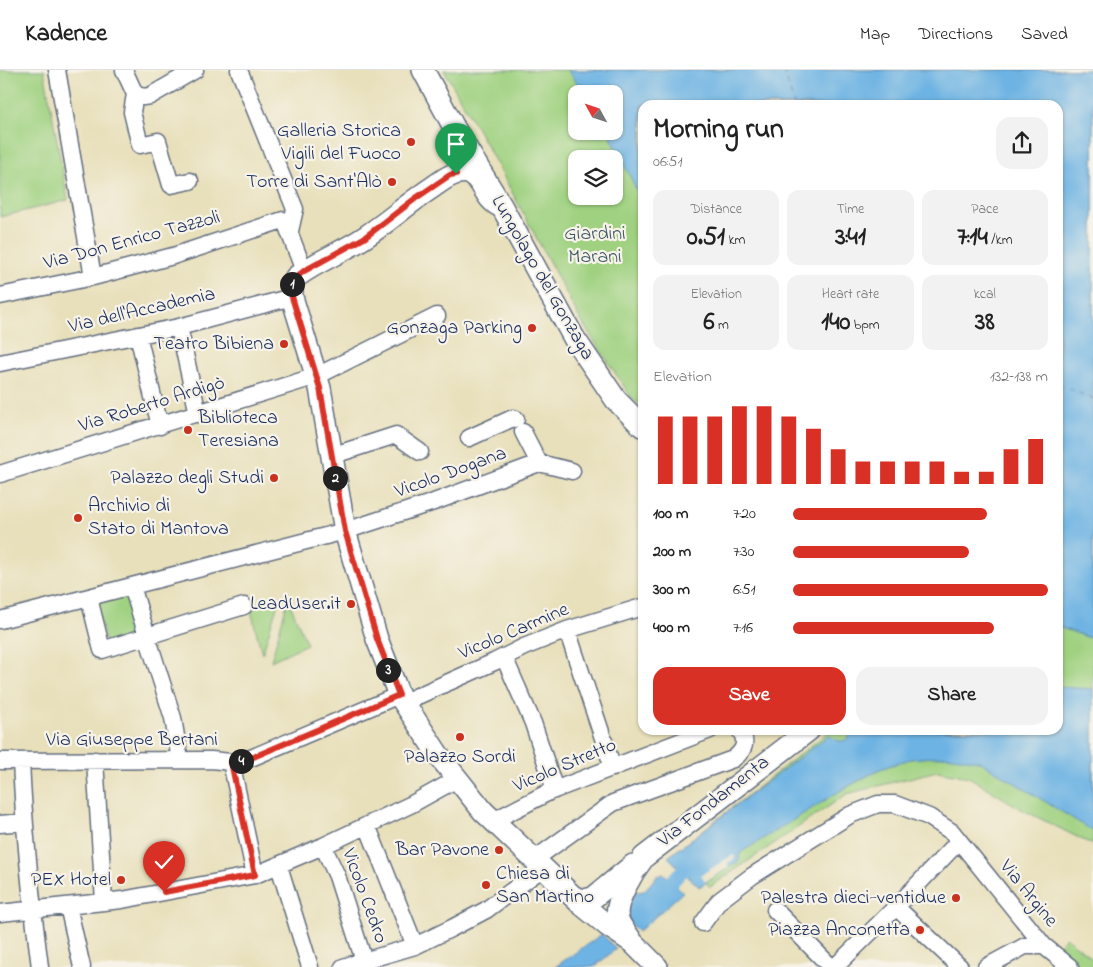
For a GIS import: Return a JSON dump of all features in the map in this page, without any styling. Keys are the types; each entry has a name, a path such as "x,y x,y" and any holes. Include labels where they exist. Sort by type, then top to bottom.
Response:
{"main road":[{"name":"Lungolago del Gonzaga","path":"423,70 456,131 502,207 570,331 616,400 638,422"},
{"path":"450,175 458,153 456,131"},
{"path":"502,207 493,203 477,179 472,175 463,173 450,175 416,198 364,238 297,283 317,376 345,531 377,639 402,698 457,780 493,821 574,897 608,926 632,942 658,967"},
{"name":"Via Fondamenta","path":"574,897 584,900 593,898 803,735"},
{"name":"Via Fondamenta","path":"632,942 618,921 618,908 631,877 644,857"}],"street":[{"path":"57,70 93,277"},
{"path":"124,70 135,94 132,112 140,145 158,141 171,185 190,180"},
{"path":"135,94 143,97 150,96 195,70"},
{"path":"239,70 295,209 290,231 297,283"},
{"name":"Via Don Enrico Tazzoli","path":"0,296 93,277 173,256 284,220 290,231"},
{"name":"Via dell'Accademia","path":"0,363 179,327 297,283"},
{"name":"Via Roberto Ardigò","path":"0,474 317,376 437,316"},
{"path":"179,327 198,414"},
{"path":"138,335 160,426"},
{"path":"469,438 513,418 539,464"},
{"path":"331,456 396,435 420,452"},
{"name":"Vicolo Dogana","path":"0,620 345,531 434,502 539,464 572,471"},
{"path":"132,586 173,718 180,760"},
{"path":"89,598 102,650 244,606"},
{"name":"Vicolo Carmine","path":"402,698 504,657 524,646 567,630 638,608"},
{"path":"567,630 612,768"},
{"path":"504,657 533,724 555,790"},
{"name":"Via Giuseppe Bertani","path":"0,761 211,760 231,762 251,758 402,698"},
{"name":"Vicolo Stretto","path":"493,821 555,790 697,735"},
{"path":"343,967 415,946 486,910 539,863 613,803 732,759 739,754 745,744 744,735"},
{"path":"95,760 104,902"},
{"path":"21,761 32,910 40,967"},
{"path":"231,762 255,875"},
{"path":"0,913 104,902 255,875 323,846 457,780"},
{"name":"Via Argine","path":"703,923 719,901 752,876 850,815 878,804 895,804 929,817 952,832 1044,946 1070,967"},
{"path":"0,824 24,822"},
{"path":"367,825 415,946"},
{"path":"775,910 833,967 896,907 959,842"},
{"name":"Vicolo Cedro","path":"323,846 337,876 364,960"},
{"path":"279,866 310,967"},
{"path":"68,906 82,967"},
{"path":"896,907 960,967"},
{"path":"986,967 1025,946 1044,946"}],"green space":[{"path":"0,70 44,70 68,200 0,217"},
{"name":"Giardini Marani","path":"444,70 1093,70 1093,845 1021,809 969,777 937,771 847,794 710,887 675,852 825,735 1063,735 1063,100 638,100 638,403 631,397 581,321"},
{"path":"130,593 141,635 106,644 95,602"},
{"path":"280,597 262,654 250,607"},
{"path":"288,599 307,644 271,661"},
{"path":"1066,937 1093,959 1093,967 1081,967 1057,948"}],"water":[{"path":"568,70 1093,70 1093,639 1063,629 1063,100 638,100 638,192 623,162 623,150 617,150 612,140 623,140 623,85 579,85"},
{"path":"1063,687 1093,689 1093,831 979,761 947,756 910,759 880,769 840,791 740,853 739,861 699,887 668,857 829,735 840,741 848,738 850,735 1063,735"},
{"path":"663,873 683,892 638,932 629,923 627,907 636,892 644,891 658,875 660,876"},
{"path":"602,934 616,949 594,967 555,967"}],"pier":[{"path":"733,855 735,858 727,863 729,867 705,882 701,875"}],"waterway":[{"path":"659,895 682,871"}],"ferry route":[{"path":"784,70 793,100"},
{"path":"1063,386 1093,399"}],"place":[{"name":"Galleria Storica Vigili del Fuoco","path":"411,142"},
{"name":"Torre di Sant'Alò","path":"392,182"},
{"name":"Gonzaga Parking","path":"532,328"},
{"name":"Teatro Bibiena","path":"284,344"},
{"name":"Biblioteca Teresiana","path":"188,430"},
{"name":"Palazzo degli Studi","path":"274,478"},
{"name":"Archivio di Stato di Mantova","path":"78,518"},
{"name":"LeadUser.it","path":"351,604"},
{"name":"Palazzo Sordi","path":"460,737"},
{"name":"Bar Pavone","path":"499,850"},
{"name":"PEX Hotel","path":"121,880"},
{"name":"Chiesa di San Martino","path":"486,885"},
{"name":"Palestra dieci-ventidue","path":"956,898"},
{"name":"Piazza Anconetta","path":"920,930"}],"route":[{"path":"164,892 255,875 231,762 251,758 399,695 377,639 345,531 320,388 292,297 292,283 304,271 364,238 416,198 450,175 456,174"}]}
